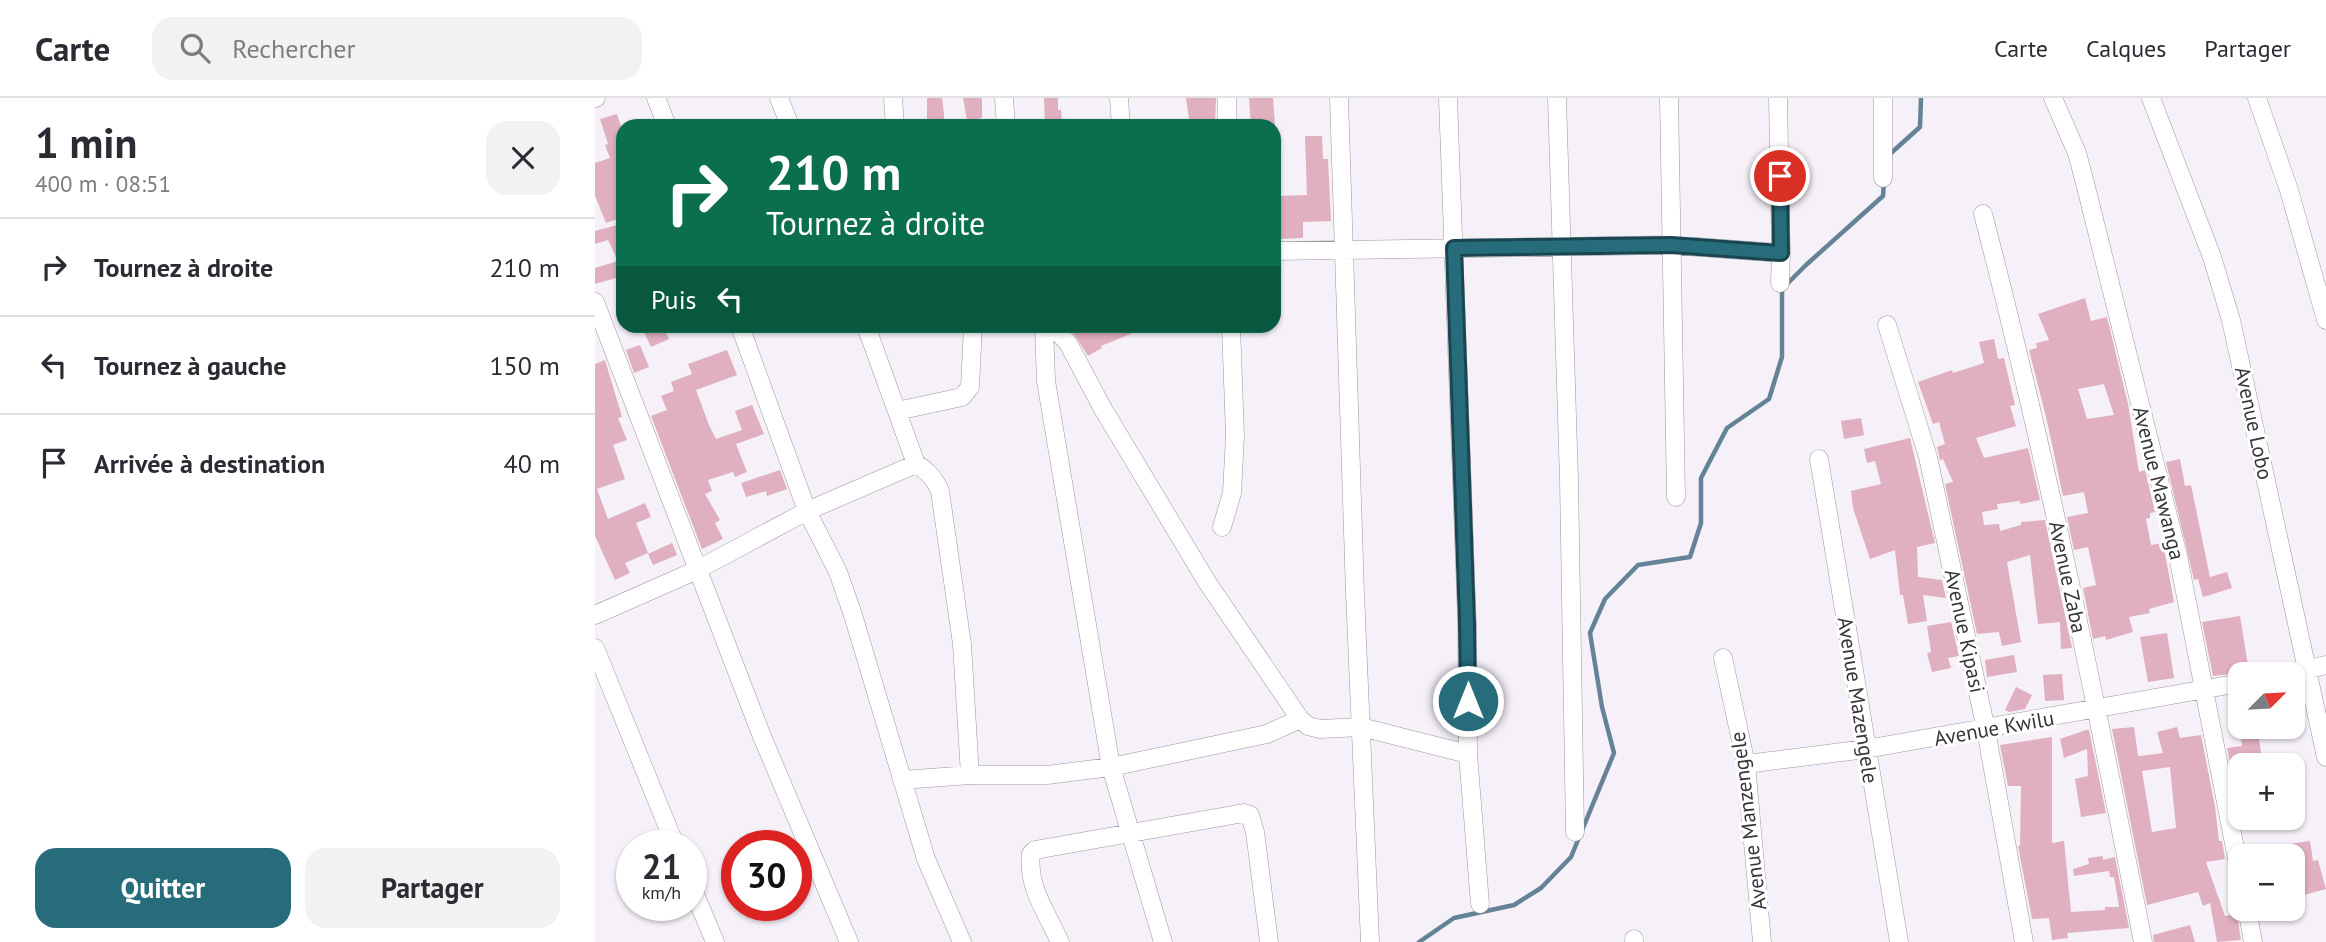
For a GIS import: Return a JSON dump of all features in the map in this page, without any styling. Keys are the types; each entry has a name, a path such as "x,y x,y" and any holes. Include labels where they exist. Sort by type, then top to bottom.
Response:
{"street":[{"path":"656,98 664,119"},
{"path":"779,98 787,119"},
{"path":"893,98 894,119"},
{"path":"1004,98 1006,119"},
{"path":"1119,98 1120,119"},
{"path":"1227,98 1227,119"},
{"path":"1339,98 1370,942"},
{"path":"1448,98 1467,622 1468,754 1480,904"},
{"path":"1557,98 1569,480 1575,832"},
{"path":"1669,98 1676,497"},
{"path":"1778,98 1780,283"},
{"path":"1883,98 1883,178"},
{"name":"Avenue Mawanga","path":"2053,98 2077,153 2178,556 2234,844"},
{"name":"Avenue Lobo","path":"2151,98 2212,257 2231,320 2326,757"},
{"path":"2257,98 2289,190 2326,320"},
{"name":"Avenue Zaba","path":"1983,214 2015,335 2097,709 2143,942"},
{"path":"1281,251 1671,245 1781,253"},
{"path":"595,302 761,734 849,942"},
{"name":"Avenue Kipasi","path":"1887,325 1928,457 1986,730 2024,942"},
{"path":"743,333 807,511 838,572 926,859 962,942"},
{"path":"869,333 916,464 935,480 947,532 962,644 970,775"},
{"path":"897,411 962,397 967,392 970,387 973,333"},
{"path":"1046,333 1046,381 1111,767 1163,942"},
{"path":"1058,333 1068,344 1103,409 1207,582 1300,719 1308,726 1321,729 1361,727 1468,754"},
{"path":"1222,527 1232,493 1235,436 1231,333"},
{"name":"Avenue Mazengele","path":"1819,459 1899,942"},
{"path":"595,615 697,570 807,511 916,464"},
{"path":"595,648 669,830"},
{"name":"Avenue Manzengele","path":"1723,659 1746,764 1762,942"},
{"path":"2307,670 2326,665"},
{"name":"Avenue Kwilu","path":"1746,764 1866,750 2228,686"},
{"path":"902,780 970,775 1047,775 1111,767 1267,734 1300,719"},
{"path":"1061,942 1038,900 1029,866 1031,854 1035,850 1244,813 1250,815 1255,832 1269,942"},
{"path":"706,921 715,942"},
{"path":"2249,921 2253,942"}],"building":[{"path":"927,98 942,98 944,119 927,119"},
{"path":"963,98 982,98 982,118 967,119"},
{"path":"1044,98 1058,98 1062,119 1045,119"},
{"path":"1186,98 1216,98 1215,119 1189,119"},
{"path":"1249,98 1273,98 1274,119 1250,119"},
{"path":"617,114 619,119 616,119 616,219 606,223 595,196 595,163 610,158 600,119"},
{"path":"1305,136 1322,136 1323,159 1328,159 1331,221 1303,222 1303,238 1281,239 1281,196 1307,195"},
{"path":"616,225 616,257 608,240 595,244 595,231"},
{"path":"616,262 616,278 595,284 595,268"},
{"path":"2085,298 2091,321 2107,317 2128,404 2139,472 2145,470 2155,512 2150,513 2150,518 2146,519 2151,545 2163,543 2174,602 2149,609 2150,613 2129,617 2133,632 2106,640 2105,636 2093,639 2083,588 2096,585 2088,547 2074,550 2067,517 2088,513 2084,492 2063,496 2029,350 2037,348 2036,343 2049,340 2038,314","holes":["2104,384 2114,415 2087,419 2078,389"]},
{"path":"644,333 666,333 669,339 651,347"},
{"path":"1073,333 1133,333 1101,346 1102,348 1088,356"},
{"path":"1994,339 1998,359 2004,358 2015,405 2010,406 2016,426 1976,438 1984,458 2028,448 2040,500 2020,504 2020,501 1997,504 1998,509 1982,512 1984,525 1999,524 2000,531 2021,525 2021,522 2045,520 2072,648 2061,649 2060,622 2038,624 2030,555 2007,562 2021,642 2002,646 1999,632 1977,634 1945,484 1953,482 1943,459 1940,460 1937,447 1945,444 1939,422 1933,424 1918,382 1952,370 1953,373 1984,363 1979,342"},
{"path":"640,345 649,367 634,373 626,350"},
{"path":"727,350 737,375 696,390 709,425 716,439 742,430 735,411 752,405 764,434 736,444 747,472 735,477 733,472 708,480 712,491 705,494 720,520 715,523 723,539 702,549 651,416 667,410 661,396 674,391 671,382 692,374 688,364"},
{"path":"605,360 622,417 618,418 627,440 613,445 625,479 597,489 608,519 645,503 651,517 636,523 648,553 625,563 630,573 615,580 595,536 595,364"},
{"path":"1861,418 1864,435 1844,439 1841,421"},
{"path":"1910,438 1935,543 1917,547 1918,577 1942,580 1946,598 1923,595 1927,621 1908,624 1903,595 1900,595 1895,550 1870,559 1853,508 1851,491 1881,484 1875,461 1867,463 1864,449"},
{"path":"2180,459 2185,486 2191,485 2210,577 2227,572 2232,588 2203,597 2198,579 2194,580 2166,462"},
{"path":"780,470 787,489 767,496 766,491 746,497 741,483"},
{"path":"672,543 677,555 653,565 648,554"},
{"path":"2240,616 2247,662 2228,662 2228,674 2213,676 2202,622"},
{"path":"1951,622 1959,656 1948,658 1951,668 1932,672 1927,653 1931,652 1927,626"},
{"path":"2167,633 2174,678 2148,682 2140,637"},
{"path":"2014,655 2017,672 1987,677 1985,660"},
{"path":"2062,674 2064,700 2045,701 2043,675"},
{"path":"2016,687 2032,695 2025,709 2009,712 2005,710"},
{"path":"2134,727 2138,756 2163,753 2157,732 2177,727 2180,738 2201,735 2219,841 2222,841 2225,859 2206,862 2225,916 2228,916 2228,921 2238,921 2241,940 2217,942 2210,903 2203,906 2198,892 2147,905 2112,729","holes":["2170,767 2176,828 2152,832 2142,771"]},
{"path":"2089,730 2106,813 2081,817 2075,779 2088,776 2087,749 2064,758 2060,739"},
{"path":"2052,737 2052,843 2064,841 2071,912 2119,907 2114,877 2110,877 2109,871 2074,876 2073,869 2089,864 2088,858 2103,856 2103,860 2115,857 2129,928 2067,933 2068,938 2052,940 2049,918 2032,919 2018,846 2021,786 2008,786 2000,745"},
{"path":"2241,739 2259,739 2261,753 2228,753 2227,748 2242,746"},
{"path":"2310,841 2313,861 2318,860 2326,889 2305,895 2305,844 2290,844"},
{"path":"2190,925 2195,942 2154,942 2153,935"}],"waterway":[{"path":"1890,154 1920,127 1921,98"},
{"path":"1419,942 1454,918 1514,905 1541,888 1571,857 1614,753 1602,707 1590,633 1605,599 1638,565 1690,557 1701,523 1701,478 1727,428 1769,399 1782,357 1782,289 1883,196 1884,182"}],"route":[{"path":"1468,701 1454,248 1671,245 1781,253 1780,176"}]}
